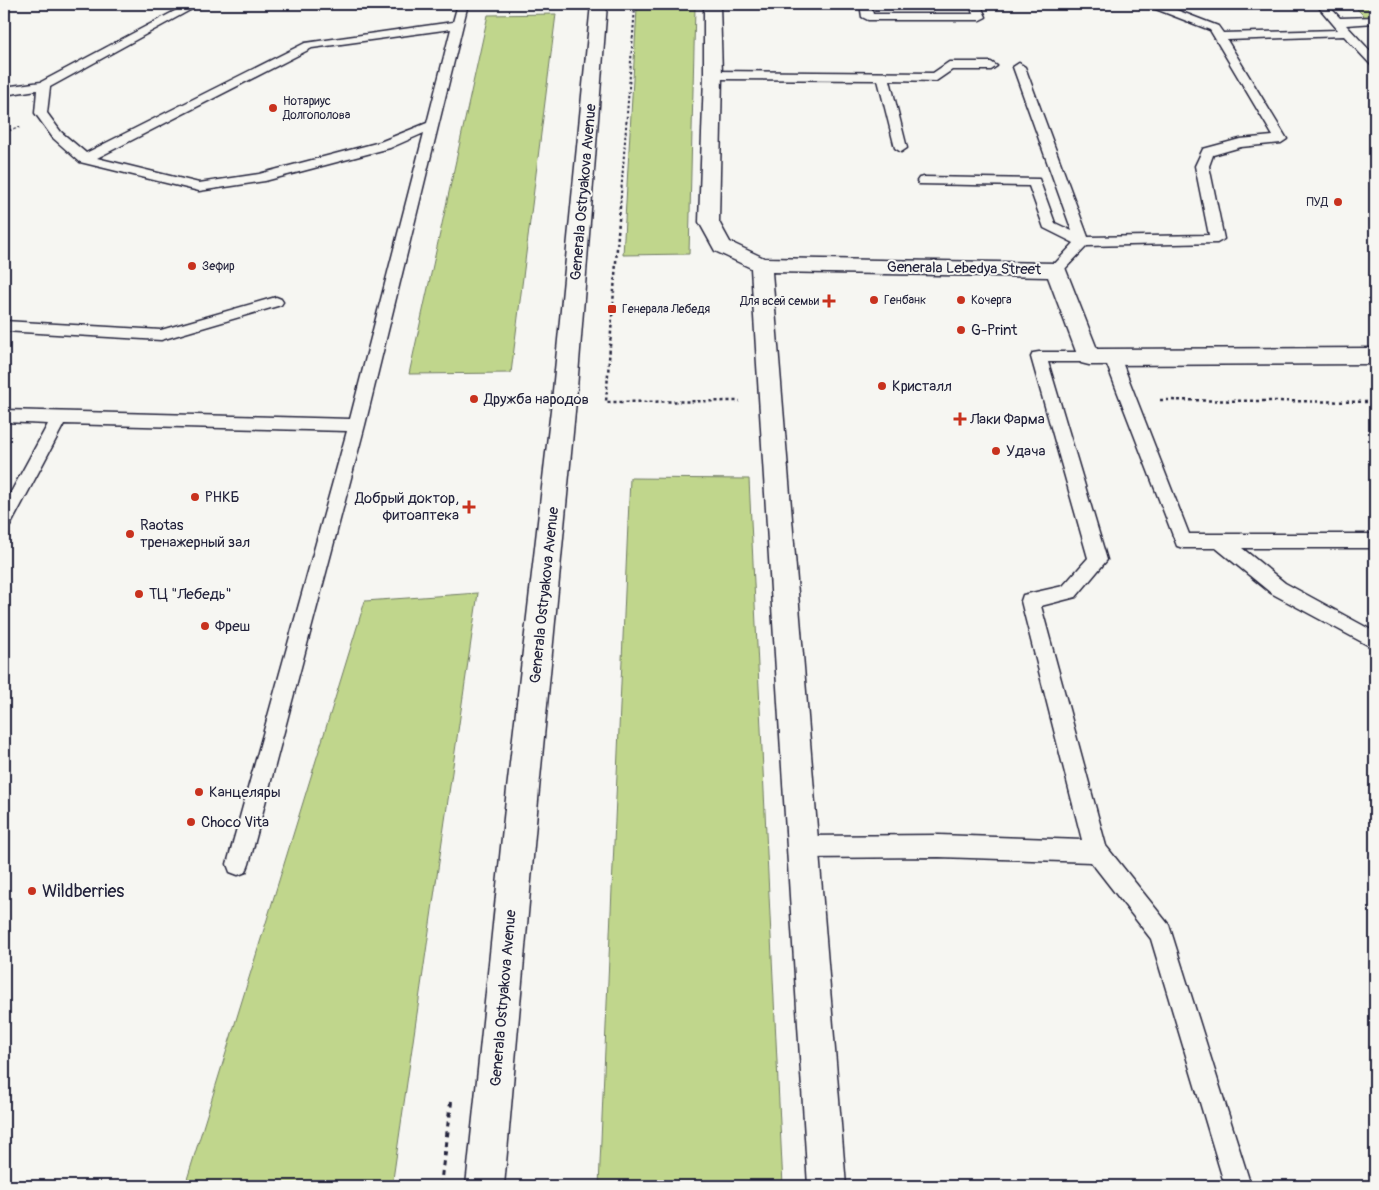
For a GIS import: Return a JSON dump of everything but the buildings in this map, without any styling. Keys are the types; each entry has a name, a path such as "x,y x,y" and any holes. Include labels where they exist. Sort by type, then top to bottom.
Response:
{"street":[{"name":"Generala Ostryakova Avenue","path":"485,1186 522,799 564,400 599,4"},
{"path":"712,4 713,74 708,222 722,246 761,266 827,1186"},
{"name":"Generala Lebedya Street","path":"761,266 1056,270 1089,357"},
{"path":"1089,357 1375,356"}],"lane":[{"path":"4,91 44,85 196,4"},
{"path":"238,864 357,425 463,4"},
{"path":"865,4 868,17 980,17 975,4"},
{"path":"924,181 1034,182 1049,225 1083,242 1218,239 1202,166 1208,152 1240,143 1281,140 1214,28 1152,4"},
{"path":"1320,4 1375,63"},
{"path":"1337,22 1375,20"},
{"path":"85,159 309,45 458,25"},
{"path":"1218,37 1346,33"},
{"path":"713,74 936,77 949,66 991,66"},
{"path":"1019,67 1083,242"},
{"path":"883,77 902,148"},
{"path":"44,85 40,113 57,135 85,159 137,174 199,187 260,178 385,145 432,126"},
{"path":"1056,270 1083,242"},
{"path":"4,326 161,334 276,302"},
{"path":"1089,357 1039,357 1098,560 1069,592 1030,601 1096,851 1160,933 1238,1186"},
{"path":"1112,357 1184,541 1375,541"},
{"path":"4,416 357,425"},
{"path":"4,521 59,418"},
{"path":"1220,541 1278,588 1375,641"},
{"path":"803,847 939,846 1096,851"}],"path":[{"path":"642,4 635,7 606,402 772,400"},
{"path":"1129,400 1375,402"}],"green space":[{"path":"1352,4 1375,4 1375,27"},
{"path":"695,7 689,254 623,255 637,9"},
{"path":"556,14 511,373 409,374 488,15"},
{"path":"630,478 749,479 783,1186 599,1186"},
{"path":"478,593 392,1186 185,1186 365,601"}],"place":[{"name":"Нотариус Долгополова","path":"273,108"},
{"name":"ПУД","path":"1338,202"},
{"name":"Зефир","path":"192,266"},
{"name":"Генбанк","path":"874,300"},
{"name":"Кочерга","path":"961,300"},
{"name":"Для всей семьи","path":"829,301"},
{"name":"Генерала Лебедя","path":"612,309"},
{"name":"G-Print","path":"961,330"},
{"name":"Кристалл","path":"882,386"},
{"name":"Дружба народов","path":"474,399"},
{"name":"Лаки Фарма","path":"960,419"},
{"name":"Удача","path":"996,451"},
{"name":"РНКБ","path":"195,497"},
{"name":"Добрый доктор, фитоаптека","path":"469,507"},
{"name":"Raotas тренажерный зал","path":"130,534"},
{"name":"ТЦ \"Лебедь\"","path":"139,594"},
{"name":"Фреш","path":"205,626"},
{"name":"Канцеляры","path":"199,792"},
{"name":"Choco Vita","path":"191,822"},
{"name":"Wildberries","path":"32,891"}]}
